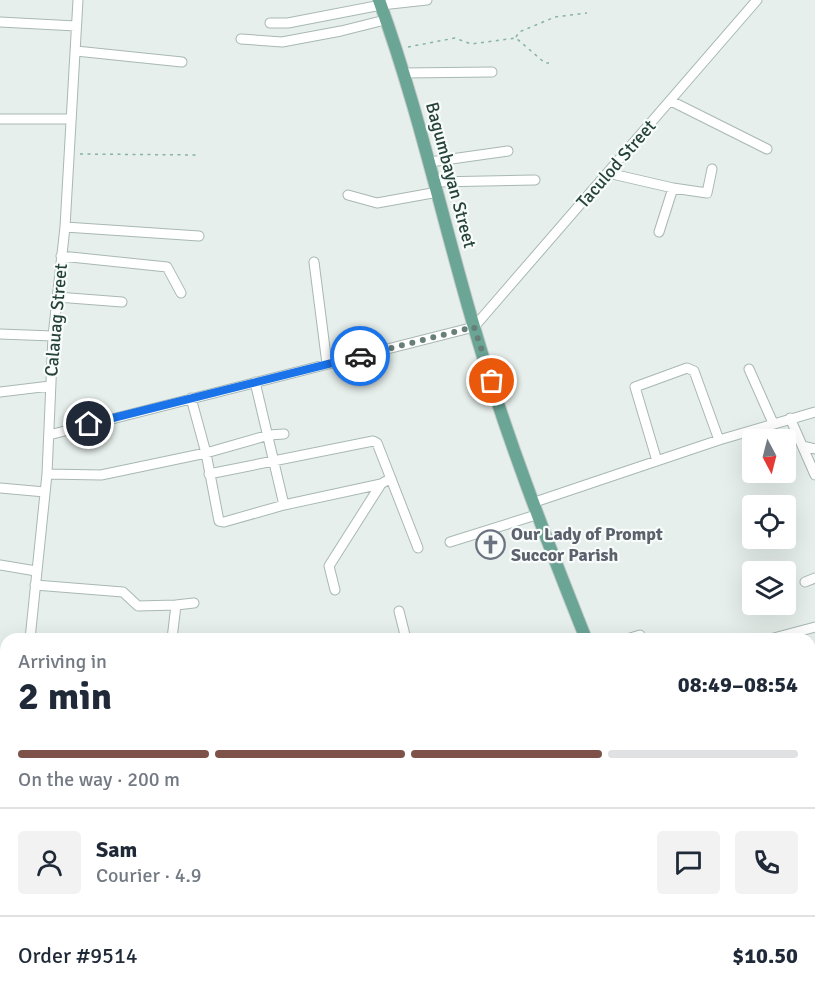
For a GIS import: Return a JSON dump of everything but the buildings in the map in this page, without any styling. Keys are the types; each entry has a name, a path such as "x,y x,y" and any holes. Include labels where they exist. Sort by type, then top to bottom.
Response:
{"main road":[{"name":"Bagumbayan Street","path":"380,3 430,162 474,327 536,515 584,633"}],"street":[{"name":"Calauag Street","path":"31,633 47,474 53,336 65,227 78,0"},
{"path":"270,23 288,23 380,3 427,0"},
{"name":"Taculod Street","path":"474,327 757,0"},
{"path":"241,39 282,42 386,20"},
{"path":"0,22 76,26"},
{"path":"76,51 182,62"},
{"path":"403,73 492,72"},
{"path":"671,101 767,149"},
{"path":"0,119 71,119"},
{"path":"430,162 508,151"},
{"path":"608,173 673,188 707,193 712,169"},
{"path":"348,195 378,203 437,187 535,180"},
{"path":"659,232 673,188"},
{"path":"65,227 199,236"},
{"path":"61,256 167,267 181,293"},
{"path":"314,262 327,364"},
{"path":"57,297 122,302"},
{"path":"49,435 474,327"},
{"path":"0,334 53,336"},
{"path":"657,461 635,387 687,368 694,371 719,440"},
{"path":"749,369 773,423"},
{"path":"255,382 284,506"},
{"path":"0,392 50,386"},
{"path":"191,398 206,453 219,521 224,522 381,484 391,478"},
{"path":"532,502 719,440 815,412"},
{"path":"790,418 815,475"},
{"path":"47,474 101,475 206,453 269,435 284,434"},
{"path":"209,474 373,441 377,443 418,548"},
{"path":"803,446 815,449"},
{"path":"334,590 329,566 381,484"},
{"path":"0,488 45,492"},
{"path":"450,542 536,515"},
{"path":"0,565 36,571"},
{"path":"805,582 815,578"},
{"path":"36,585 123,592 138,606 194,603"},
{"path":"172,633 176,605"},
{"path":"399,611 404,633"},
{"path":"792,633 815,627"}],"path":[{"path":"516,38 519,32 555,17 587,13"},
{"path":"395,50 455,38 471,44 516,38 545,63 549,63"},
{"path":"70,154 198,155"}],"way so far":[{"path":"360,356 474,327 492,381"}],"place":[{"name":"Our Lady of Prompt Succor Parish","path":"490,544"}],"route":[{"path":"89,424 360,356"}]}
